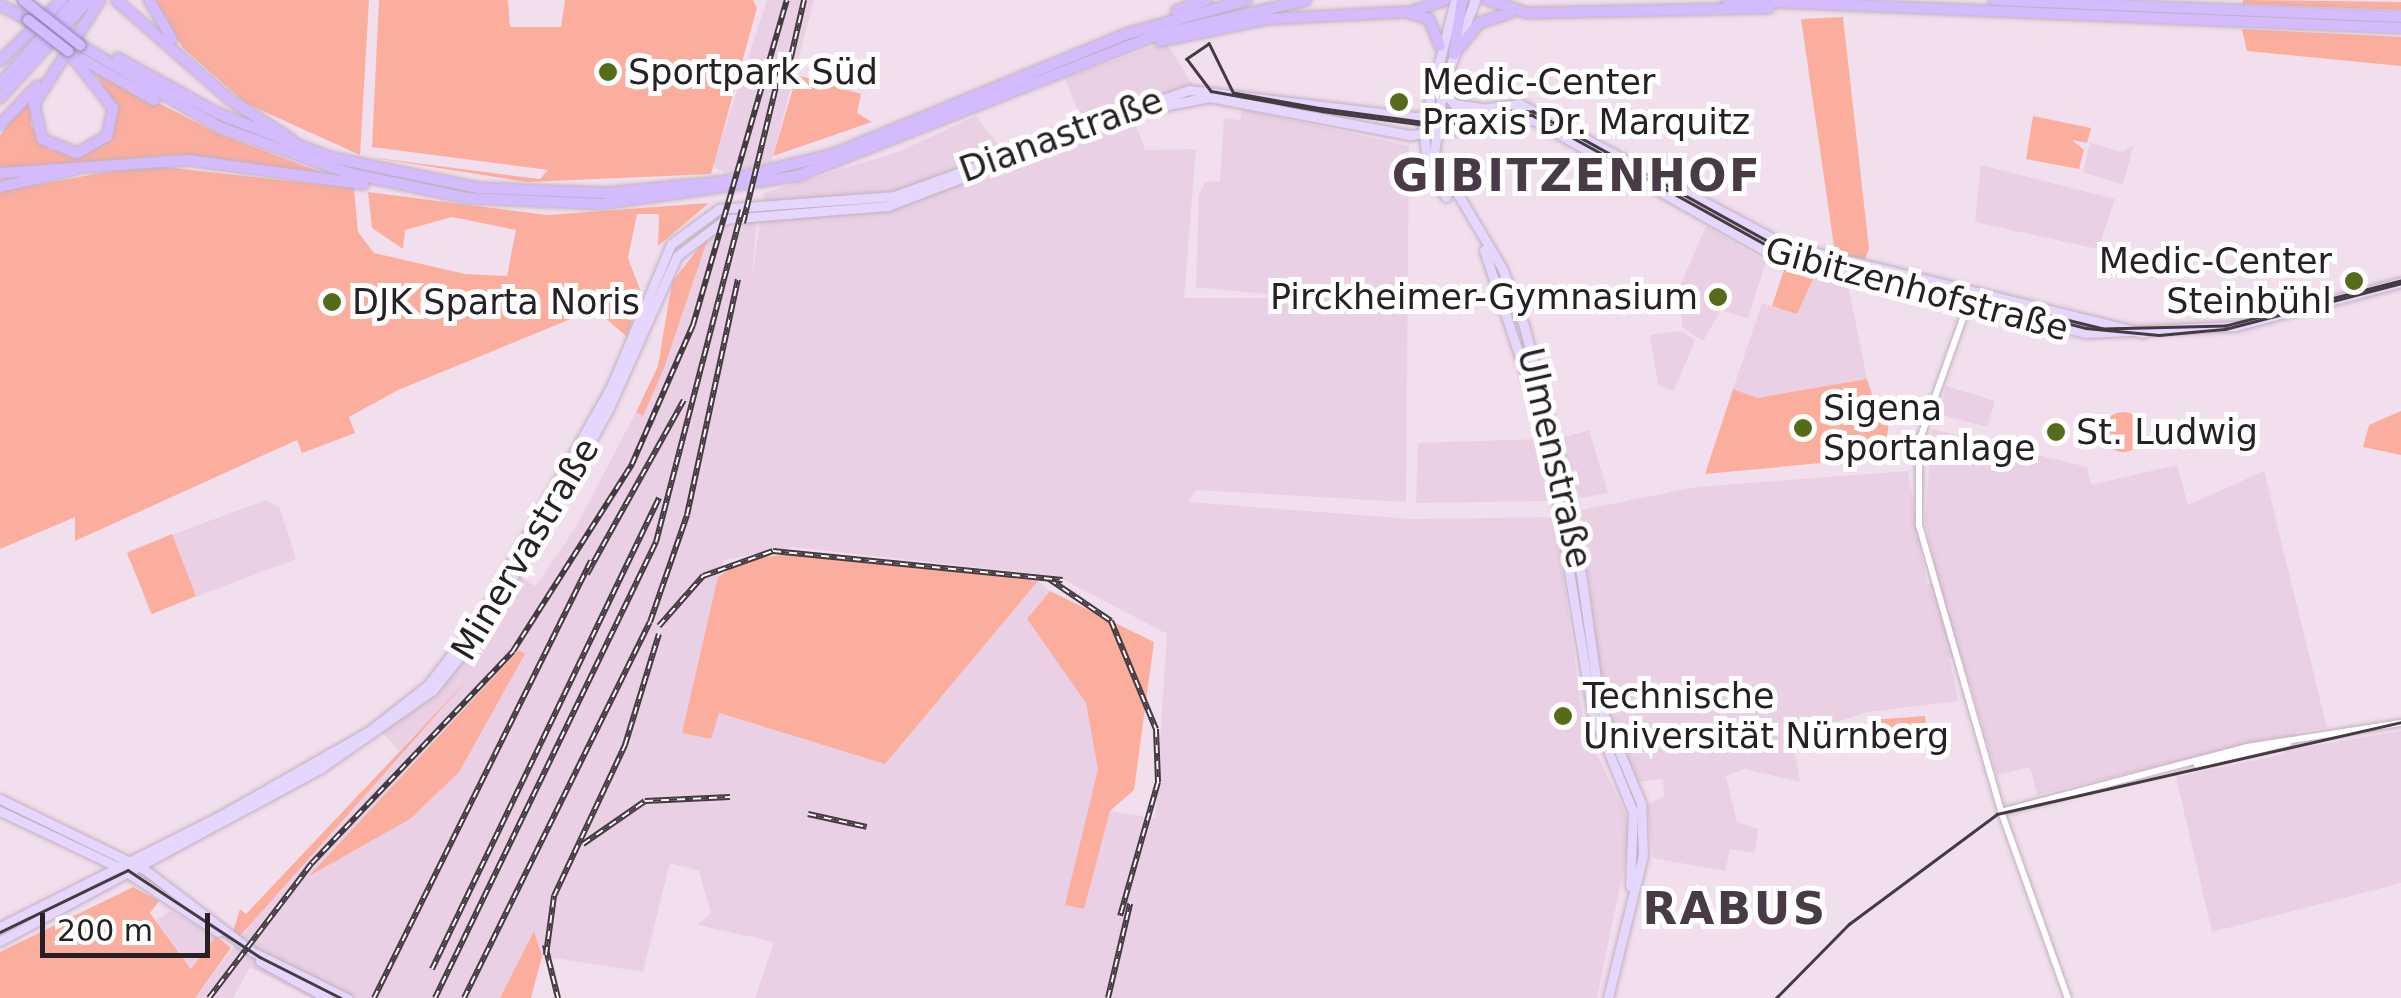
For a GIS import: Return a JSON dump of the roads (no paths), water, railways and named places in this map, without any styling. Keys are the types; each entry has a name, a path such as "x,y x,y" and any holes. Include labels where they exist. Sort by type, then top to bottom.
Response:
{"highway":[{"path":"10,0 28,20"},
{"path":"23,0 74,52 112,103 110,130 95,147 62,152 39,136 34,104 52,72 100,0"},
{"path":"0,61 62,0"},
{"path":"0,84 76,0"},
{"path":"0,98 89,0"},
{"path":"116,0 305,149"},
{"path":"149,0 184,57"},
{"path":"0,5 74,52 220,127 399,186 564,204 729,191 857,157 1128,39 1207,0"},
{"path":"0,173 152,160 348,172 377,179 550,194 720,182 863,144 1128,39 1246,0"},
{"path":"1128,39 1306,0"},
{"path":"1488,0 1516,12"},
{"path":"1726,0 2401,28"},
{"path":"1994,0 2401,17"},
{"path":"1128,39 1267,18 1406,12 1457,1 1450,34 1454,54"},
{"path":"1454,54 1480,23 1516,12 1845,4"},
{"path":"1406,12 1429,19 1440,46"},
{"path":"118,58 348,172"},
{"path":"0,125 52,72"},
{"path":"0,188 152,160"}],"main road":[{"path":"1429,134 1475,0"},
{"path":"1429,134 1424,118 1440,46 1450,34"},
{"path":"1442,90 1456,105 1485,109"},
{"name":"Dianastraße","path":"760,203 894,196 1184,91 1424,118"},
{"name":"Dianastraße","path":"796,214 896,204 1184,98 1429,134"},
{"name":"Gibitzenhofstraße","path":"1424,118 1485,109 1538,108 1785,245 2146,334"},
{"name":"Gibitzenhofstraße","path":"1429,134 1534,120 1766,253 2069,330 2146,334 2248,324 2401,282"},
{"name":"Ulmenstraße","path":"1429,134 1430,174 1488,255 1524,352 1564,523 1590,706 1628,794 1636,839 1626,917"},
{"name":"Ulmenstraße","path":"1429,134 1442,179 1498,260 1524,326 1572,505 1600,706 1640,797 1643,856 1626,917"},
{"name":"Minervastraße","path":"0,927 131,862 362,735 434,679 482,614 611,388 671,244 704,215 760,203"},
{"name":"Minervastraße","path":"0,941 132,876 376,736 438,686 487,622 620,390 681,251 726,219 796,214"},
{"path":"0,799 144,869 254,952 347,998"},
{"path":"0,811 86,848 328,998"},
{"path":"86,848 93,878"},
{"path":"163,881 165,857"},
{"path":"1608,998 1626,917"}],"street":[{"path":"1972,294 1927,410 1916,481 1925,554 2001,812 2068,998"},
{"path":"2001,812 2288,743 2401,723"}],"tram line":[{"path":"2401,281 2226,326 2103,329 1785,251 1533,112 1505,111 1435,124 1322,109 1233,93 1209,44 1187,59 1211,91 1322,111 1435,126 1532,115 1772,248 2086,328 2159,335 2225,329 2401,283"},
{"path":"1776,998 1849,924 1997,814 2401,722"},
{"path":"0,932 128,870 260,957 341,998"}],"railway":[{"path":"209,998 312,863 513,651 632,464 693,325 787,0"},
{"path":"788,70 804,0"},
{"path":"743,223 784,53"},
{"path":"435,998 656,542 742,210"},
{"path":"464,998 650,622 687,515 738,279"},
{"path":"587,574 684,400"},
{"path":"432,969 659,498"},
{"path":"659,626 703,576 773,551 1063,580"},
{"path":"374,998 591,561"},
{"path":"1049,579 1111,621 1156,729 1158,782 1120,916"},
{"path":"546,955 554,896 625,745 659,634"},
{"path":"583,844 645,801 730,797"},
{"path":"808,814 867,827"},
{"path":"1108,998 1130,904"},
{"path":"545,945 558,998"}],"place":[{"name":"Sportpark Süd","path":"608,72"},
{"name":"Medic-Center Praxis Dr. Marquitz","path":"1399,102"},
{"name":"Medic-Center Steinbühl","path":"2354,281"},
{"name":"Pirckheimer-Gymnasium","path":"1718,297"},
{"name":"DJK Sparta Noris","path":"332,302"},
{"name":"Sigena Sportanlage","path":"1803,428"},
{"name":"St. Ludwig","path":"2056,432"},
{"name":"Technische Universität Nürnberg","path":"1563,716"}],"district":[{"name":"GIBITZENHOF","path":"1577,176"},
{"name":"RABUS","path":"1735,909"}]}
